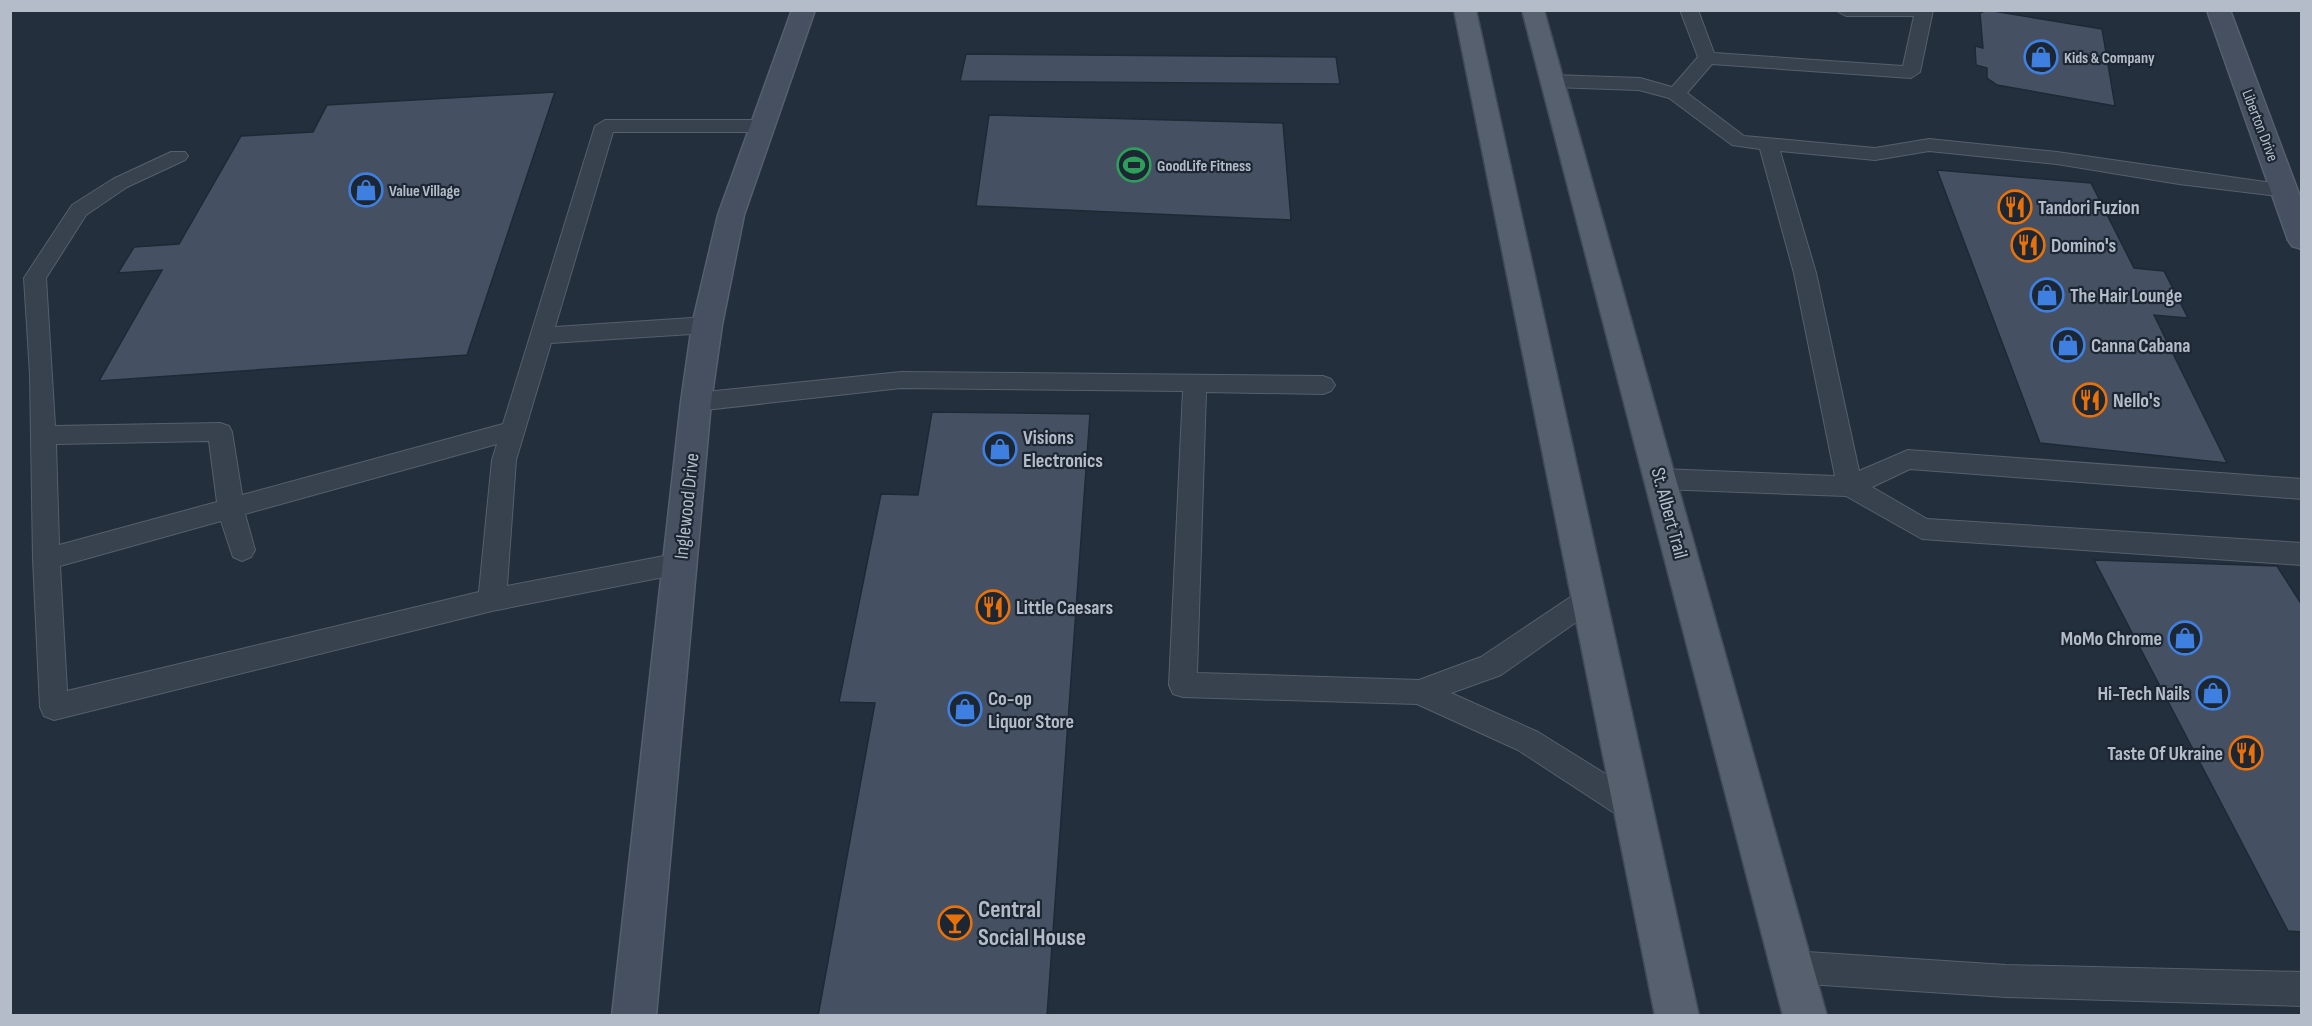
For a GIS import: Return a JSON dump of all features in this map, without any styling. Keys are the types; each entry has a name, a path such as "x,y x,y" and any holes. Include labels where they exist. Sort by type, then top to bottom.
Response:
{"main road":[{"path":"1465,10 1677,1016"},
{"name":"St. Albert Trail","path":"1533,10 1805,1016"}],"street":[{"name":"Inglewood Drive","path":"634,1016 696,402 707,325 731,216 804,10"},
{"name":"Liberton Drive","path":"2218,10 2286,191 2301,240"}],"lane":[{"path":"1689,10 1707,58"},
{"path":"1707,58 1911,72 1924,11 1837,10"},
{"path":"1676,94 1707,58"},
{"path":"1552,81 1640,84 1676,94 1738,141 1875,154 1929,145 2057,158 2179,178 2286,191"},
{"path":"492,600 504,460 605,126 761,126"},
{"path":"1768,144 1805,273 1850,486 1922,529 2301,554"},
{"path":"178,156 120,183 79,210 35,278 44,435 46,560 54,707 492,600 680,564"},
{"path":"540,336 707,325"},
{"path":"696,402 901,380 1323,386"},
{"path":"1195,383 1183,684 1419,692 1491,666 1590,598"},
{"path":"46,560 513,430"},
{"path":"44,435 220,432 231,508 242,550"},
{"path":"1661,479 1850,486 1908,459 2301,489"},
{"path":"1419,692 1528,741 1633,808"},
{"path":"1792,967 2006,981 2301,989"}],"building":[{"name":"Kids & Company","path":"1987,10 2102,29 2115,106 1997,85 1987,78 1987,68 1976,65 1975,46 1983,48 1980,13"},
{"path":"966,54 1336,57 1340,84 960,81"},
{"name":"Value Village","path":"555,92 467,355 99,381 162,270 118,273 134,247 179,244 241,136 313,132 327,105"},
{"name":"GoodLife Fitness","path":"989,115 1283,123 1291,220 976,206"},
{"path":"1937,170 2091,183 2134,268 2164,271 2188,318 2154,315 2227,463 2040,443"},
{"path":"932,412 1090,414 1047,1016 818,1016 875,703 839,702 881,494 918,495"},
{"path":"2094,560 2277,566 2302,605 2302,932 2288,931"}],"place":[{"name":"Kids & Company","path":"2041,57"},
{"name":"GoodLife Fitness","path":"1134,165"},
{"name":"Value Village","path":"366,190"},
{"name":"Tandori Fuzion","path":"2015,207"},
{"name":"Domino's","path":"2028,245"},
{"name":"The Hair Lounge","path":"2047,295"},
{"name":"Canna Cabana","path":"2068,345"},
{"name":"Nello's","path":"2090,400"},
{"name":"Visions Electronics","path":"1000,449"},
{"name":"Little Caesars","path":"993,607"},
{"name":"MoMo Chrome","path":"2185,638"},
{"name":"Hi-Tech Nails","path":"2213,693"},
{"name":"Co-op Liquor Store","path":"965,709"},
{"name":"Taste Of Ukraine","path":"2246,753"},
{"name":"Central Social House","path":"955,923"}]}
